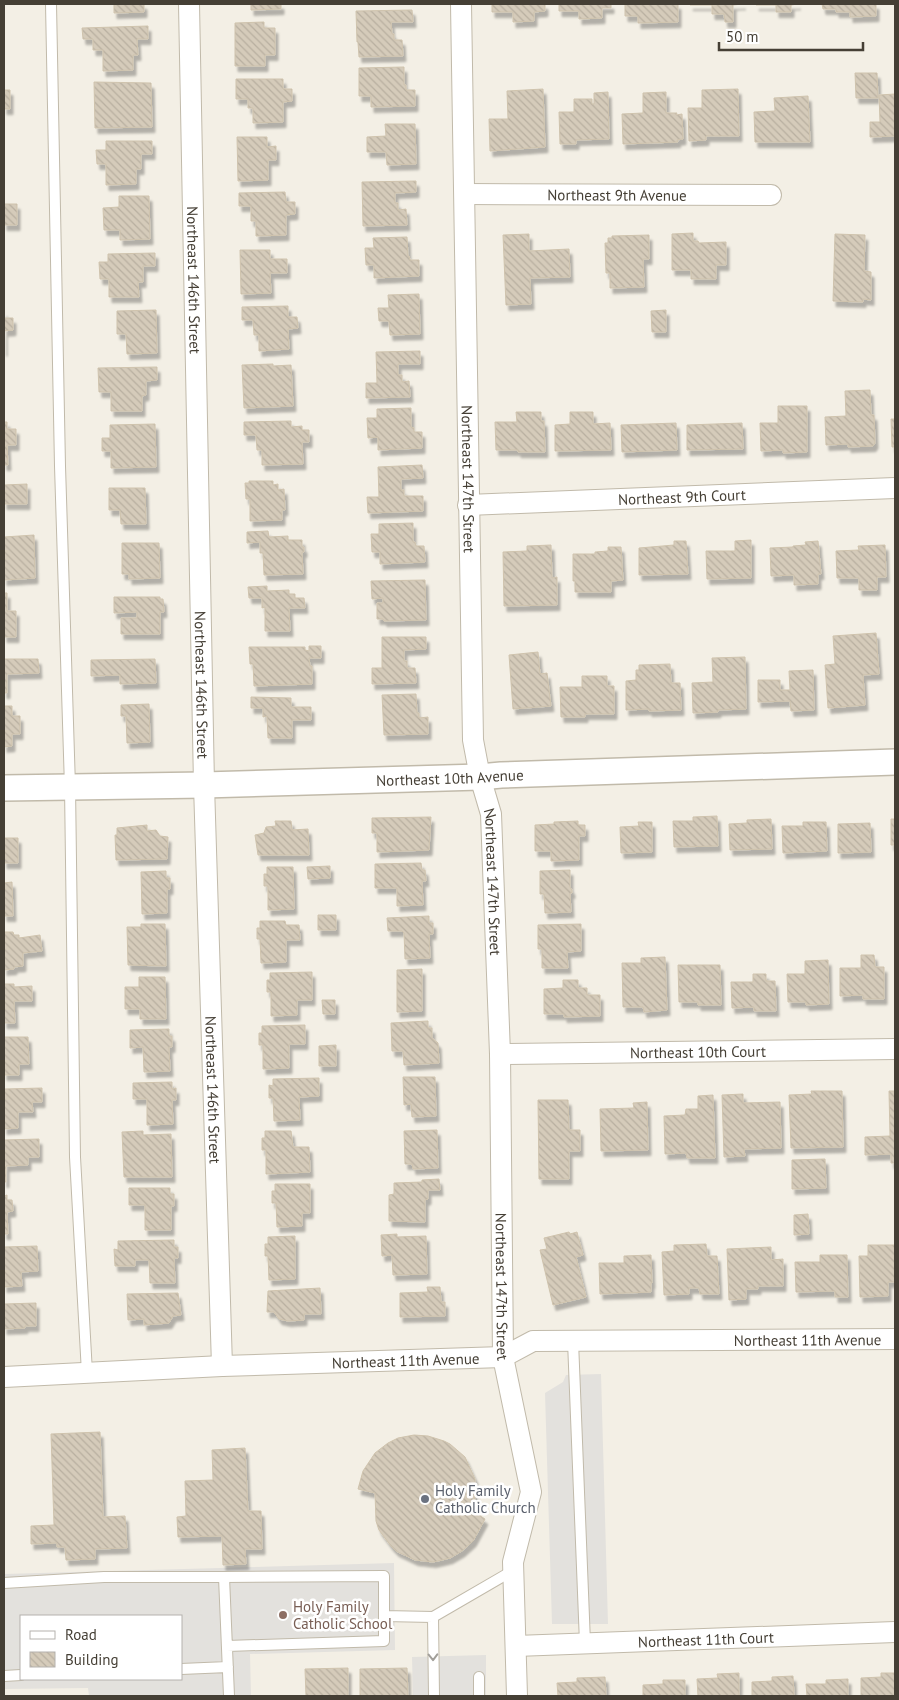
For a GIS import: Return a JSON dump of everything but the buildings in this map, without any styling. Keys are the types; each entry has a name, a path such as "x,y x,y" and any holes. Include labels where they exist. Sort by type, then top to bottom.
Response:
{"street":[{"name":"Northeast 146th Street","path":"189,4 204,785 222,1366"},
{"name":"Northeast 147th Street","path":"461,4 473,740 480,777 491,814 500,1054 503,1357 531,1492 513,1562 516,1696"},
{"name":"Northeast 9th Avenue","path":"465,194 771,195"},
{"name":"Northeast 9th Court","path":"468,505 895,488"},
{"name":"Northeast 10th Avenue","path":"4,788 204,785 480,777 501,774 895,762"},
{"name":"Northeast 10th Court","path":"500,1054 895,1049"},
{"name":"Northeast 11th Avenue","path":"4,1377 222,1366 503,1357 534,1341 895,1339"},
{"name":"Northeast 11th Court","path":"516,1646 895,1632"}],"lane":[{"path":"51,4 60,456 70,787 75,1157 87,1373"},
{"path":"573,1341 584,1643"},
{"path":"384,1616 433,1617 514,1570"},
{"path":"4,1583 104,1577 384,1576 384,1641 227,1646"},
{"path":"224,1577 229,1696"},
{"path":"433,1617 434,1696"},
{"path":"182,1669 228,1667"},
{"path":"4,1676 20,1675"},
{"path":"479,1677 479,1696"}],"shaded area":[{"path":"601,1374 608,1624 552,1624 545,1393 563,1382 566,1375"},
{"path":"394,1563 395,1650 250,1654 251,1696 89,1696 88,1688 4,1689 4,1574"},
{"path":"486,1655 486,1696 413,1696 412,1657"}],"place":[{"name":"Holy Family Catholic Church","path":"425,1499"},
{"name":"Holy Family Catholic School","path":"283,1615"}]}
